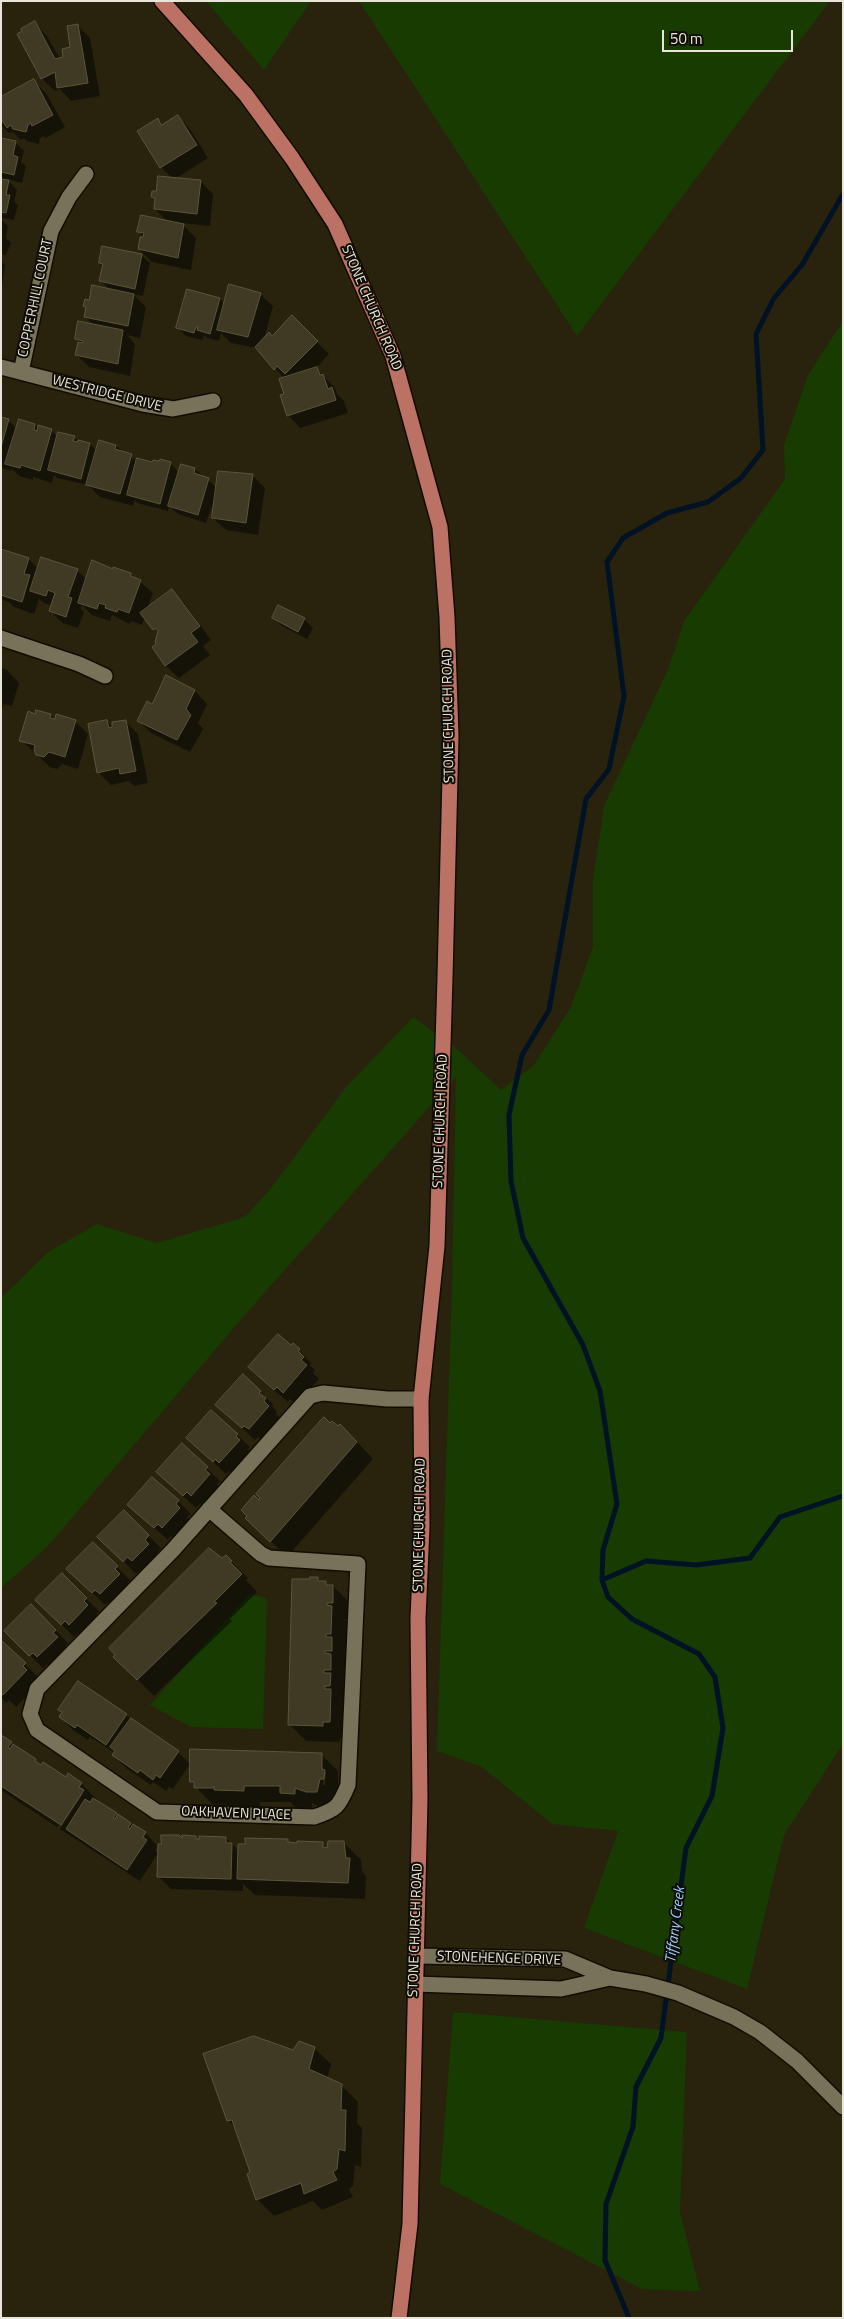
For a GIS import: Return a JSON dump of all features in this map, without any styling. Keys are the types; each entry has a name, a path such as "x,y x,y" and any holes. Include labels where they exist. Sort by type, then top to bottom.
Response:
{"main road":[{"name":"STONE CHURCH ROAD","path":"162,1 246,95 292,158 335,224 394,356 440,527 447,617 450,755 437,1246 421,1399 422,1527 418,1618 420,1798 410,2224 399,2318"}],"street":[{"name":"COPPERHILL COURT","path":"21,372 50,231 69,197 86,174"},
{"name":"WESTRIDGE DRIVE","path":"1,367 143,404 173,409 213,401"},
{"path":"1,638 79,664 104,676"},
{"name":"OAKHAVEN PLACE","path":"209,1509 261,1554 269,1558 358,1564 348,1785 340,1803 331,1811 314,1817 157,1812 37,1730 30,1714 37,1689 172,1551 209,1509 310,1396 323,1393 390,1399 421,1399"},
{"name":"STONEHENGE DRIVE","path":"416,1956 565,1959 610,1978 646,1984 678,1993 734,2017 780,2046 843,2107"},
{"name":"STONEHENGE DRIVE","path":"415,1984 561,1989 610,1978"}],"green space":[{"path":"206,1 311,1 264,70"},
{"path":"359,1 830,1 577,336"},
{"path":"843,321 843,1744 784,1835 747,1989 584,1928 618,1831 552,1824 482,1767 437,1751 452,1284 456,1077 243,1317 48,1546 1,1588 1,1298 48,1252 97,1224 157,1243 245,1217 272,1187 347,1086 413,1017 458,1050 501,1090 534,1065 571,1007 593,947 593,880 604,806 669,667 684,621 785,479 784,445 808,375"},
{"path":"249,1594 267,1598 263,1729 191,1727 150,1705"},
{"path":"453,2012 687,2032 680,2212 700,2291 642,2289 440,2184"}],"building":[{"path":"35,21 55,59 63,57 62,49 70,47 67,26 78,24 88,83 57,88 55,72 41,79 17,34 22,31 21,29"},
{"path":"34,79 53,115 32,126 31,123 28,125 26,132 13,129 11,125 7,128 1,119 1,97"},
{"path":"178,115 197,145 160,168 137,131 158,118 161,125"},
{"path":"1,138 16,141 13,155 18,157 14,175 1,172"},
{"path":"158,176 201,180 197,214 154,209 155,198 151,197 152,191 156,191"},
{"path":"1,179 9,180 6,195 10,195 6,213 1,212"},
{"path":"141,215 184,224 178,258 138,249 140,237 143,237 144,233 137,232"},
{"path":"102,246 142,254 135,289 99,281 103,264 99,263"},
{"path":"229,284 261,293 248,337 217,330"},
{"path":"92,285 134,294 128,326 84,317 86,307 83,306 85,299 89,300"},
{"path":"187,289 220,298 210,334 197,330 198,327 196,327 194,333 176,328"},
{"path":"292,315 318,341 285,374 277,366 274,370 255,347 269,332 272,336"},
{"path":"78,321 123,330 118,364 75,355 78,342 82,343 83,341 75,339"},
{"path":"317,367 320,375 323,374 328,389 332,387 336,400 287,416 280,395 284,394 279,379"},
{"path":"1,417 9,419 1,447"},
{"path":"19,419 35,424 34,430 37,431 38,425 52,429 40,471 21,465 20,468 5,464"},
{"path":"58,432 75,436 73,441 77,442 78,440 90,443 81,479 48,470"},
{"path":"99,440 116,445 115,449 132,454 120,494 86,485"},
{"path":"137,458 152,462 153,460 159,461 160,459 171,462 160,504 127,495"},
{"path":"181,464 195,468 194,473 209,478 198,515 168,506"},
{"path":"218,471 253,474 246,523 212,518"},
{"path":"1,549 29,558 24,574 30,575 22,602 1,595"},
{"path":"41,557 78,569 68,597 72,598 66,617 49,611 55,593 48,590 46,596 30,591"},
{"path":"92,560 113,569 113,567 131,573 131,576 141,580 129,613 118,609 117,612 105,608 106,605 99,603 97,609 78,603"},
{"path":"172,589 200,626 191,633 198,642 165,666 152,647 156,644 158,631 156,628 153,630 140,613"},
{"path":"278,605 305,618 298,632 272,618"},
{"path":"166,675 195,690 186,709 191,715 177,740 137,721 147,701 152,704"},
{"path":"36,710 51,714 50,718 55,719 56,714 76,720 65,757 49,752 44,757 36,755 35,745 19,741 28,711 35,714"},
{"path":"107,720 109,728 112,727 112,722 126,720 136,771 120,774 119,768 97,773 88,724"},
{"path":"278,1334 291,1345 293,1343 300,1349 298,1351 304,1357 301,1360 307,1365 283,1393 277,1387 274,1390 248,1367"},
{"path":"243,1374 261,1391 259,1393 266,1398 264,1401 269,1406 249,1429 244,1426 242,1428 215,1405"},
{"path":"211,1410 238,1434 236,1436 240,1440 219,1463 215,1459 213,1462 186,1438"},
{"path":"324,1417 330,1423 332,1421 338,1426 340,1424 357,1442 270,1542 245,1518 247,1516 241,1510 254,1495 259,1500 260,1498 256,1494"},
{"path":"182,1443 208,1467 205,1470 210,1474 191,1496 187,1492 183,1496 156,1472"},
{"path":"152,1477 179,1500 176,1504 180,1508 162,1528 158,1524 154,1528 127,1505"},
{"path":"124,1510 149,1535 145,1540 149,1544 132,1561 127,1557 123,1562 97,1537"},
{"path":"93,1542 118,1566 115,1569 120,1574 100,1594 95,1590 92,1593 66,1569"},
{"path":"209,1548 222,1558 226,1555 242,1574 214,1602 217,1603 137,1680 113,1657 115,1655 109,1648"},
{"path":"62,1573 87,1598 84,1601 88,1605 69,1625 65,1621 61,1625 35,1600"},
{"path":"310,1577 318,1577 318,1581 326,1581 326,1585 333,1585 333,1603 327,1603 327,1605 332,1606 331,1634 326,1634 326,1637 332,1637 332,1651 325,1651 325,1653 331,1654 331,1670 324,1670 324,1673 331,1673 330,1686 325,1686 325,1689 331,1689 330,1722 323,1722 323,1726 288,1725 292,1579 310,1579"},
{"path":"31,1604 56,1630 53,1633 58,1637 37,1657 33,1653 29,1656 4,1631"},
{"path":"1,1640 26,1663 23,1666 27,1670 3,1695 1,1694"},
{"path":"78,1681 127,1714 106,1745 77,1725 75,1728 59,1717 62,1712 58,1710"},
{"path":"131,1718 179,1751 160,1778 156,1775 153,1780 140,1770 138,1773 112,1755 115,1751 110,1747"},
{"path":"1,1735 12,1742 8,1747 10,1749 13,1744 36,1759 35,1761 41,1765 43,1762 66,1777 68,1773 82,1783 79,1787 84,1790 61,1825 1,1786"},
{"path":"190,1749 322,1753 322,1769 325,1770 324,1779 320,1779 317,1792 306,1792 295,1788 295,1794 280,1793 280,1786 244,1786 244,1791 214,1790 214,1786 213,1788 194,1788 194,1782 190,1782"},
{"path":"93,1798 117,1813 113,1818 115,1819 118,1814 131,1823 128,1828 130,1829 133,1824 146,1832 143,1837 147,1840 127,1870 66,1829 85,1799 90,1802"},
{"path":"161,1835 179,1835 182,1838 182,1835 196,1836 196,1839 199,1839 199,1836 226,1837 226,1843 232,1843 231,1879 157,1877 158,1844 161,1844"},
{"path":"245,1838 288,1839 288,1842 297,1843 297,1841 323,1842 323,1847 327,1848 328,1841 344,1841 346,1858 350,1858 348,1883 237,1879 238,1844 245,1844"},
{"path":"254,2036 293,2050 299,2041 315,2047 309,2069 342,2084 341,2110 346,2110 345,2151 339,2149 337,2169 333,2172 337,2180 304,2194 301,2183 256,2200 247,2174 250,2172 232,2120 227,2121 203,2054"}],"waterway":[{"name":"Tiffany Creek","path":"629,2318 605,2260 606,2204 633,2127 636,2087 661,2038 686,1848 712,1796 723,1728 715,1677 699,1654 632,1619 608,1597 602,1580 603,1550 617,1504 600,1391 583,1345 523,1238 511,1181 509,1115 522,1055 549,1010 586,799 609,769 624,696 607,562 623,538 667,513 708,502 741,478 763,450 756,334 774,298 802,265 843,194"},
{"path":"602,1580 646,1561 696,1565 750,1558 780,1517 843,1496"}]}
